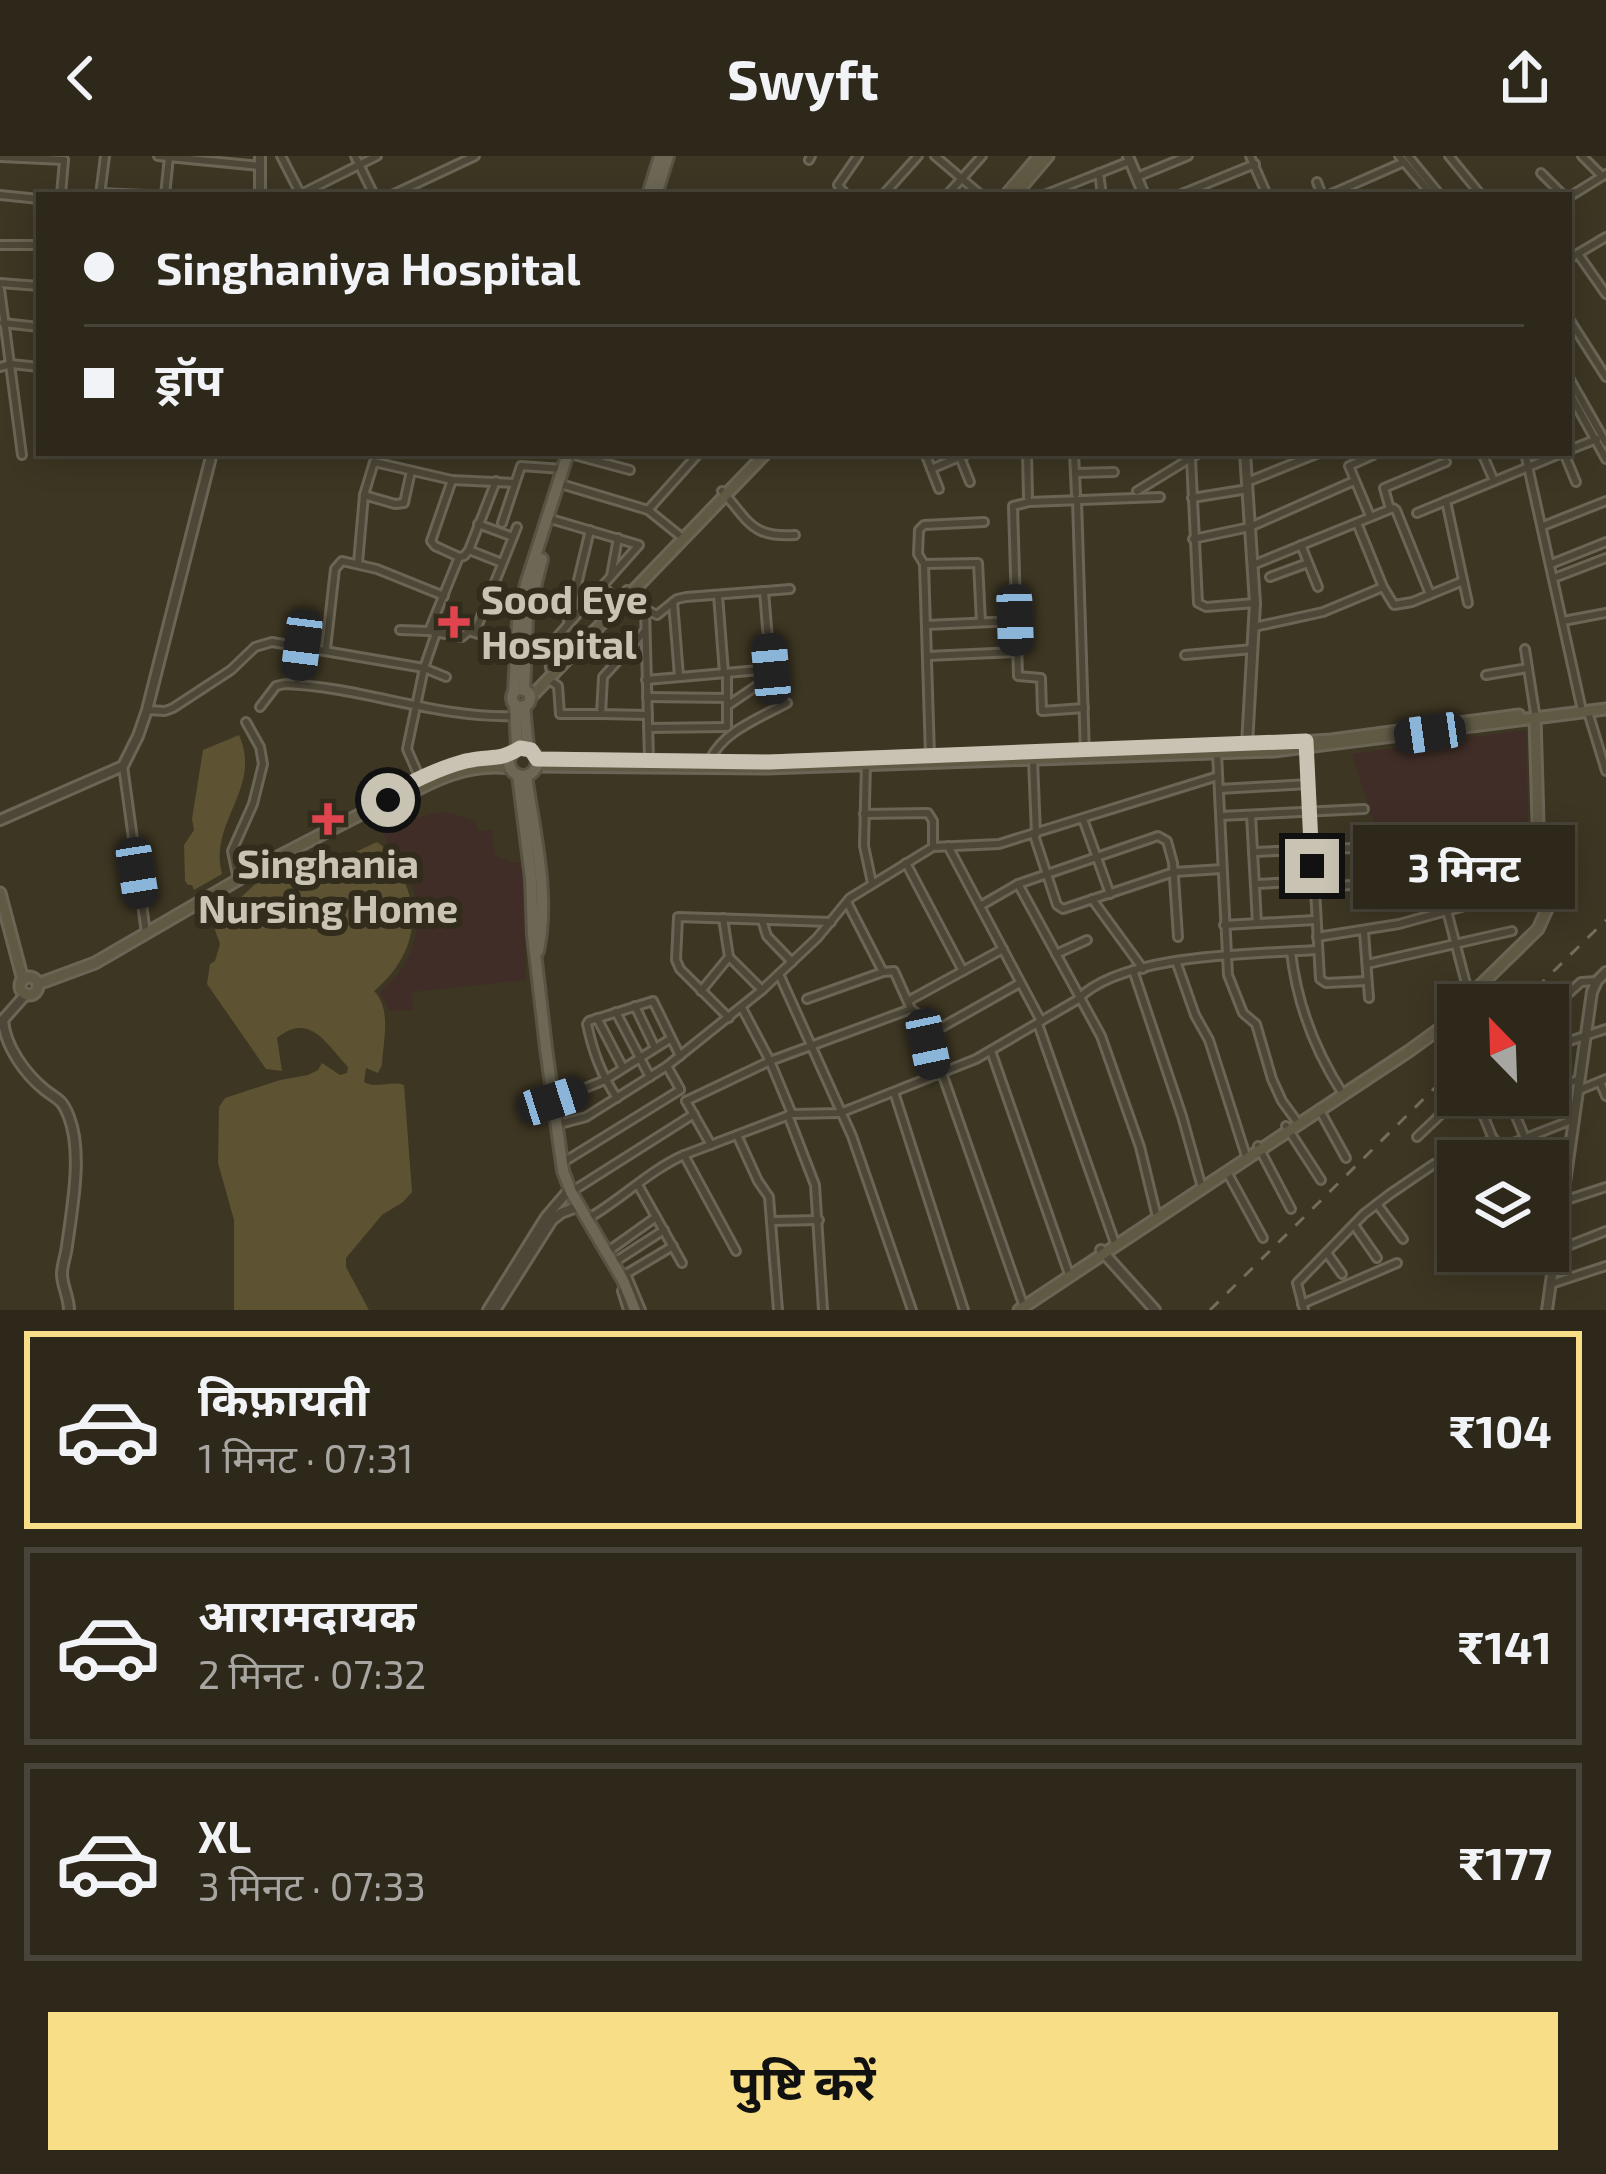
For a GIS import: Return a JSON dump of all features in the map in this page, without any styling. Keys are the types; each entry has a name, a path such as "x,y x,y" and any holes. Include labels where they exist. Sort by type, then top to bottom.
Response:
{"main road":[{"path":"653,192 664,156"},
{"path":"1013,192 1043,156"},
{"path":"571,456 526,584 518,622 523,762 542,934 537,956 562,1163 570,1191 618,1269 635,1310"},
{"path":"522,700 527,619 571,456"},
{"path":"522,700 759,456"},
{"path":"549,674 629,592"},
{"path":"38,984 95,963 388,800 394,792 466,767 523,762 866,762 1246,749 1606,706"},
{"path":"1482,984 1538,929 1550,905 1538,822 1535,716"},
{"path":"649,765 866,762 930,756 1033,760 1246,749"},
{"path":"0,893 21,989 26,994 36,992 38,984"},
{"path":"22,980 32,978 38,984"},
{"path":"1010,1310 1437,1031"},
{"path":"1292,1125 1341,1092"},
{"path":"1115,1244 1226,1171"}],"street":[{"path":"100,192 105,156"},
{"path":"158,156 260,162 281,156 299,192"},
{"path":"165,192 169,156"},
{"path":"306,192 357,160 377,156"},
{"path":"408,192 460,159 475,156"},
{"path":"842,192 838,184 859,156"},
{"path":"886,192 918,156"},
{"path":"935,156 977,192"},
{"path":"950,192 982,156"},
{"path":"1137,177 1188,156"},
{"path":"1449,156 1479,192"},
{"path":"1572,193 1604,175 1582,156"},
{"path":"0,157 64,158 61,192"},
{"path":"1052,192 1129,158 1143,192"},
{"path":"1322,191 1403,158 1433,192"},
{"path":"357,160 373,192"},
{"path":"1185,192 1252,160 1267,192"},
{"path":"1541,172 1562,192"},
{"path":"1099,173 1102,192"},
{"path":"0,195 36,199"},
{"path":"1572,257 1606,237"},
{"path":"0,245 36,245"},
{"path":"1578,254 1604,289"},
{"path":"22,455 2,336 0,286 36,286"},
{"path":"3,323 36,327"},
{"path":"1572,323 1604,371"},
{"path":"0,367 36,367"},
{"path":"1572,383 1603,438 1606,459"},
{"path":"1572,396 1603,438"},
{"path":"1572,450 1603,438"},
{"path":"146,933 123,766 147,710 211,456"},
{"path":"579,456 630,470"},
{"path":"648,510 696,456"},
{"path":"926,456 939,489"},
{"path":"932,469 962,456"},
{"path":"964,456 970,482"},
{"path":"1027,456 1028,496"},
{"path":"1074,456 1086,754"},
{"path":"1178,456 1180,465"},
{"path":"1137,490 1194,456"},
{"path":"1195,456 1196,598 1200,606 1255,603"},
{"path":"1245,456 1255,603 1246,749"},
{"path":"1192,498 1247,486 1312,456"},
{"path":"1370,517 1349,466 1371,456"},
{"path":"1483,456 1494,481"},
{"path":"1526,456 1584,709 1606,771"},
{"path":"1417,513 1555,456"},
{"path":"1564,456 1576,482"},
{"path":"358,563 364,495 374,462 452,480 515,483"},
{"path":"1390,509 1384,488 1446,462"},
{"path":"502,523 522,466 563,469"},
{"path":"364,495 404,503 411,471"},
{"path":"1076,473 1114,472"},
{"path":"452,480 431,541 459,557 469,550 496,481"},
{"path":"1193,539 1250,527 1354,481"},
{"path":"564,485 648,510 682,537"},
{"path":"724,493 765,535 795,535"},
{"path":"1084,708 1042,711 1041,679 1019,678 1012,506 1077,497 1160,497"},
{"path":"1446,501 1468,603"},
{"path":"1543,526 1606,501"},
{"path":"1252,565 1390,509 1396,510 1430,594"},
{"path":"554,520 639,545 551,645 549,674 558,686 560,714 648,715"},
{"path":"930,756 920,527 984,522"},
{"path":"1357,522 1392,604 1398,606 1463,581"},
{"path":"478,524 513,538"},
{"path":"475,632 517,527"},
{"path":"567,626 590,530"},
{"path":"611,577 618,538"},
{"path":"1551,564 1606,542"},
{"path":"1300,545 1318,587"},
{"path":"469,550 502,563"},
{"path":"422,783 407,749 432,632 459,557"},
{"path":"1554,578 1606,558"},
{"path":"326,649 335,569 342,561 444,596"},
{"path":"924,564 978,562 981,622"},
{"path":"1270,578 1308,563"},
{"path":"603,586 617,601"},
{"path":"1254,627 1323,612 1383,587"},
{"path":"629,592 644,609 657,615 686,597 790,589"},
{"path":"647,697 727,702 770,678 764,591"},
{"path":"710,761 728,731 718,596"},
{"path":"673,602 679,677"},
{"path":"644,609 649,765"},
{"path":"1563,621 1606,614"},
{"path":"926,625 1015,620"},
{"path":"400,630 462,637 475,632 517,646"},
{"path":"601,714 603,677 645,631"},
{"path":"147,710 173,708 262,643 326,649 446,676"},
{"path":"297,684 302,645"},
{"path":"1185,655 1253,649"},
{"path":"1525,649 1535,716"},
{"path":"927,656 1016,652"},
{"path":"1486,675 1528,668"},
{"path":"646,680 771,669"},
{"path":"260,707 279,684 417,704 463,716 522,700"},
{"path":"648,728 728,731 787,703"},
{"path":"238,880 232,851 253,804 263,764 260,747 245,722"},
{"path":"1307,745 1322,982 1367,980"},
{"path":"1217,753 1224,925 1232,990 1245,1016 1256,1024 1277,1090 1321,1180"},
{"path":"1033,760 1035,834 1059,908 1174,872 1222,869"},
{"path":"866,762 864,846 872,883"},
{"path":"0,820 123,766"},
{"path":"556,1125 586,1117 680,1057 762,990 848,902 933,847 999,844 1218,776"},
{"path":"1219,789 1308,784"},
{"path":"1220,816 1364,809"},
{"path":"865,814 928,813 933,821 933,847"},
{"path":"1251,815 1257,923"},
{"path":"1083,819 1110,894"},
{"path":"980,906 1018,884 1158,836 1168,845 1174,872 1178,937"},
{"path":"948,846 1039,1023 1115,1244"},
{"path":"1253,852 1379,847"},
{"path":"906,863 963,971"},
{"path":"1255,884 1391,883"},
{"path":"1316,937 1364,932 1549,883"},
{"path":"1018,884 1101,1036 1140,1147 1156,1213"},
{"path":"1092,898 1138,969 1201,1184"},
{"path":"848,902 883,972"},
{"path":"1447,911 1467,984"},
{"path":"729,1018 680,969 677,918 831,922"},
{"path":"723,918 729,957 762,990"},
{"path":"762,920 767,936 792,962"},
{"path":"1224,925 1316,920"},
{"path":"1364,932 1369,998"},
{"path":"1367,964 1512,932"},
{"path":"1056,954 1087,940"},
{"path":"686,1101 909,1005 1003,949"},
{"path":"587,1219 666,1163 790,1114 840,1114 939,1074 991,1051 1100,982 1176,961 1317,950"},
{"path":"1291,952 1303,1013 1341,1092"},
{"path":"701,991 729,957"},
{"path":"1176,961 1209,1040 1246,1157"},
{"path":"807,999 894,971 919,1016 1022,1306"},
{"path":"1569,1149 1592,992 1606,972"},
{"path":"779,974 864,1170 912,1310"},
{"path":"1569,992 1584,980 1597,981"},
{"path":"926,1036 1020,983"},
{"path":"26,994 3,1020 2,1032 27,1070 62,1100 71,1122 76,1149 62,1272 69,1310"},
{"path":"617,1098 594,1057 586,1024 655,1002 680,1057"},
{"path":"635,1006 656,1048"},
{"path":"742,1007 770,1061 815,1185 823,1310"},
{"path":"616,1012 650,1077"},
{"path":"597,1018 623,1069"},
{"path":"1569,1041 1606,1029"},
{"path":"553,1101 605,1080 670,1039"},
{"path":"991,1051 1069,1275"},
{"path":"667,1066 711,1145"},
{"path":"1569,1087 1603,1081 1606,1096"},
{"path":"562,1163 680,1090"},
{"path":"893,1092 964,1310"},
{"path":"1319,1109 1346,1158"},
{"path":"491,1310 546,1217 570,1191 694,1114"},
{"path":"1417,1137 1439,1116"},
{"path":"1484,1116 1493,1139"},
{"path":"1516,1116 1526,1138"},
{"path":"1521,1140 1573,1119"},
{"path":"737,1135 770,1197 778,1310"},
{"path":"1259,1148 1291,1209"},
{"path":"684,1155 736,1251"},
{"path":"1397,1263 1303,1307 1297,1283 1377,1204 1437,1163"},
{"path":"1226,1171 1263,1238"},
{"path":"638,1185 682,1263"},
{"path":"1569,1199 1606,1187"},
{"path":"1377,1204 1402,1239"},
{"path":"491,1310 552,1220 579,1206"},
{"path":"618,1269 656,1217"},
{"path":"772,1221 819,1220"},
{"path":"1354,1226 1377,1258"},
{"path":"618,1269 664,1230"},
{"path":"1569,1246 1606,1231"},
{"path":"618,1269 673,1246"},
{"path":"1102,1252 1155,1310"},
{"path":"1327,1253 1342,1274"},
{"path":"1551,1284 1606,1266"},
{"path":"1547,1310 1552,1272"}],"shaded area":[{"path":"1526,730 1529,869 1400,902 1352,754"},
{"path":"239,735 244,772 222,838 222,874 194,890 185,881 184,845 194,830 203,750"},
{"path":"401,803 407,822 448,813 475,822 478,831 492,830 495,855 526,863 526,980 412,992 413,1010 390,1011 380,992 409,955 417,905 407,875 375,817"},
{"path":"377,842 400,872 412,921 405,951 374,991 385,1016 382,1065 378,1073 366,1068 364,1082 404,1085 412,1192 382,1215 346,1258 346,1267 369,1310 234,1310 234,1220 218,1163 219,1107 225,1098 308,1075 322,1063 340,1075 348,1067 317,1034 299,1028 277,1038 282,1071 266,1069 207,984 220,944 210,916 254,885 319,853 336,861"}],"railway":[{"path":"1540,984 1606,920"},
{"path":"1210,1310 1437,1086"}],"place":[{"name":"Sood Eye Hospital","path":"454,622"},
{"name":"Singhania Nursing Home","path":"328,819"}],"route":[{"path":"388,800 394,792 464,761 510,757 514,750 525,747 537,759 769,762 1306,741 1312,866"}]}
